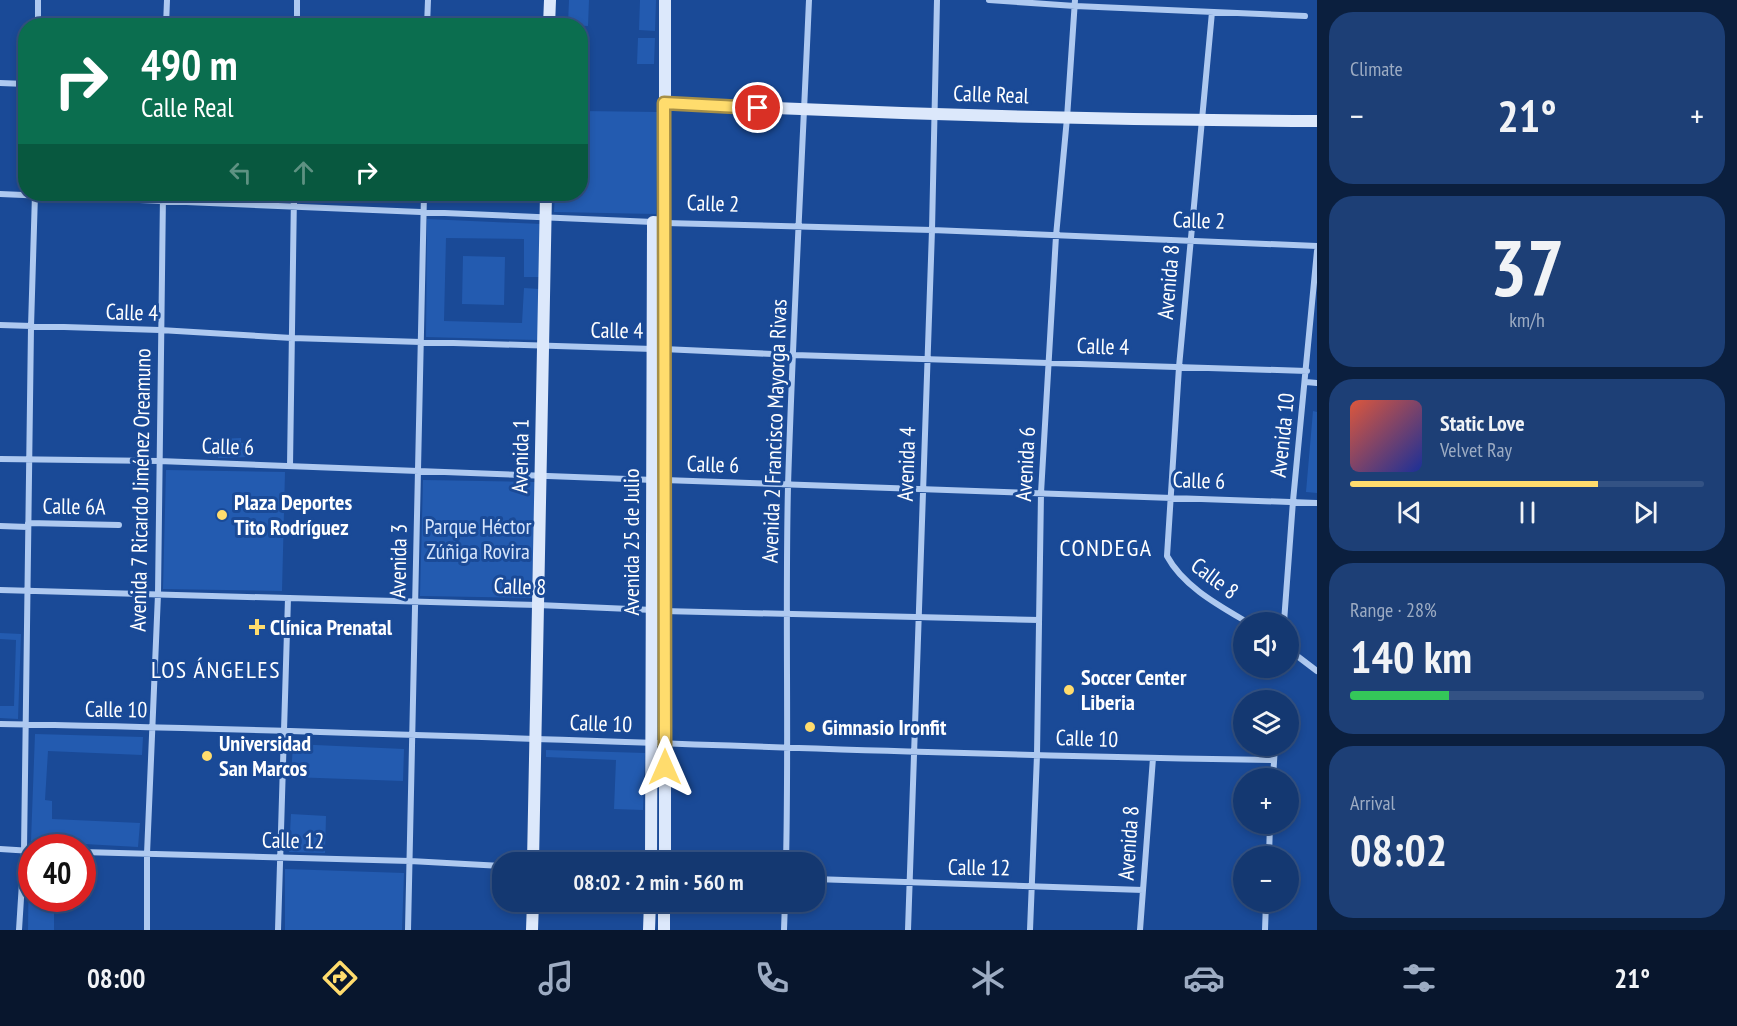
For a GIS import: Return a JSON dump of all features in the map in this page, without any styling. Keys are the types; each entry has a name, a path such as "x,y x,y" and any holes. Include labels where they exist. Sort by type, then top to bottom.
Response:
{"street":[{"path":"38,0 38,18"},
{"path":"166,18 167,0"},
{"path":"297,0 297,18"},
{"path":"427,18 428,0"},
{"path":"549,18 550,0"},
{"name":"Avenida 25 de Julio","path":"651,852 652,480 658,349 665,0"},
{"name":"Avenida 2 Francisco Mayorga Rivas","path":"786,852 788,747 785,688 788,485 809,0"},
{"name":"Avenida 4","path":"908,930 932,230 937,0"},
{"path":"989,0 1305,16"},
{"name":"Avenida 6","path":"1030,930 1037,755 1041,493 1056,236 1075,3"},
{"name":"Avenida 8","path":"1167,556 1179,367 1212,12"},
{"path":"0,83 18,84"},
{"name":"Calle Real","path":"664,103 1067,118 1317,121"},
{"name":"Calle 2","path":"0,194 18,194"},
{"path":"24,834 35,201"},
{"name":"Calle 2","path":"163,201 546,219 932,230 1317,248"},
{"name":"Avenida 7 Ricardo Jiménez Oreamuno","path":"147,930 147,854 158,594 163,201"},
{"path":"290,466 294,201"},
{"name":"Avenida 3","path":"408,930 424,201"},
{"name":"Avenida 1","path":"533,852 546,201"},
{"name":"Avenida 10","path":"1285,612 1317,248"},
{"name":"Calle 4","path":"0,326 160,330 292,338 794,355 1306,370"},
{"name":"Avenida 25 de Julio","path":"658,349 665,481 665,852"},
{"path":"1305,382 1317,383"},
{"name":"Calle 6","path":"0,459 159,461 541,477 1317,503"},
{"name":"Calle 6A","path":"0,526 119,525"},
{"name":"Calle 8","path":"1167,556 1173,568 1210,600 1233,614"},
{"name":"Calle 8","path":"0,590 1039,620"},
{"path":"278,930 288,598"},
{"path":"1299,657 1317,671"},
{"name":"Calle 10","path":"0,724 283,729 665,744 1274,760"},
{"path":"1274,756 1274,768"},
{"name":"Avenida 8","path":"1140,930 1153,758"},
{"path":"0,849 18,850"},
{"name":"Calle 12","path":"96,852 492,865"},
{"name":"Calle 12","path":"825,880 1143,890"},
{"path":"20,930 21,912"},
{"path":"532,930 533,912"},
{"path":"649,930 650,912"},
{"path":"664,912 664,930"},
{"path":"784,930 785,912"},
{"path":"1265,930 1266,912"}],"green space":[{"path":"569,0 589,0 588,26 588,18 568,18"},
{"path":"640,0 656,0 655,31 639,30"},
{"path":"638,38 655,38 654,64 637,64"},
{"path":"588,111 658,112 656,214 554,212 555,201 588,201"},
{"path":"427,219 541,224 540,277 524,277 524,239 446,238 444,321 522,323 524,288 539,289 538,340 426,337"},
{"path":"463,256 505,257 504,305 462,304"},
{"path":"1313,411 1317,412 1317,493 1306,492"},
{"path":"241,438 241,443 249,443 250,457 218,458 218,439"},
{"path":"166,470 285,472 282,591 163,589"},
{"name":"Parque Héctor Zúñiga Rovira","path":"423,480 535,482 532,598 420,596"},
{"path":"0,633 21,634 18,719 0,718 0,706 14,706 16,640 0,639"},
{"path":"35,734 143,737 142,755 48,751 45,800 52,801 52,819 140,823 138,847 96,845 96,834 31,834"},
{"path":"293,744 404,749 403,781 291,777"},
{"path":"546,750 645,753 643,810 614,809 616,760 546,757"},
{"path":"291,814 326,816 325,853 289,852"},
{"path":"285,869 404,873 402,930 285,930"},
{"path":"28,912 54,912 54,930 28,930"}],"place":[{"name":"Plaza Deportes Tito Rodríguez","path":"222,515"},
{"name":"Clínica Prenatal","path":"257,627"},
{"name":"Soccer Center Liberia","path":"1069,690"},
{"name":"Gimnasio Ironfit","path":"810,727"},
{"name":"Universidad San Marcos","path":"207,756"}],"district":[{"name":"CONDEGA","path":"1106,547"},
{"name":"LOS ÁNGELES","path":"216,669"}],"route":[{"path":"665,767 664,103 758,108"}]}
